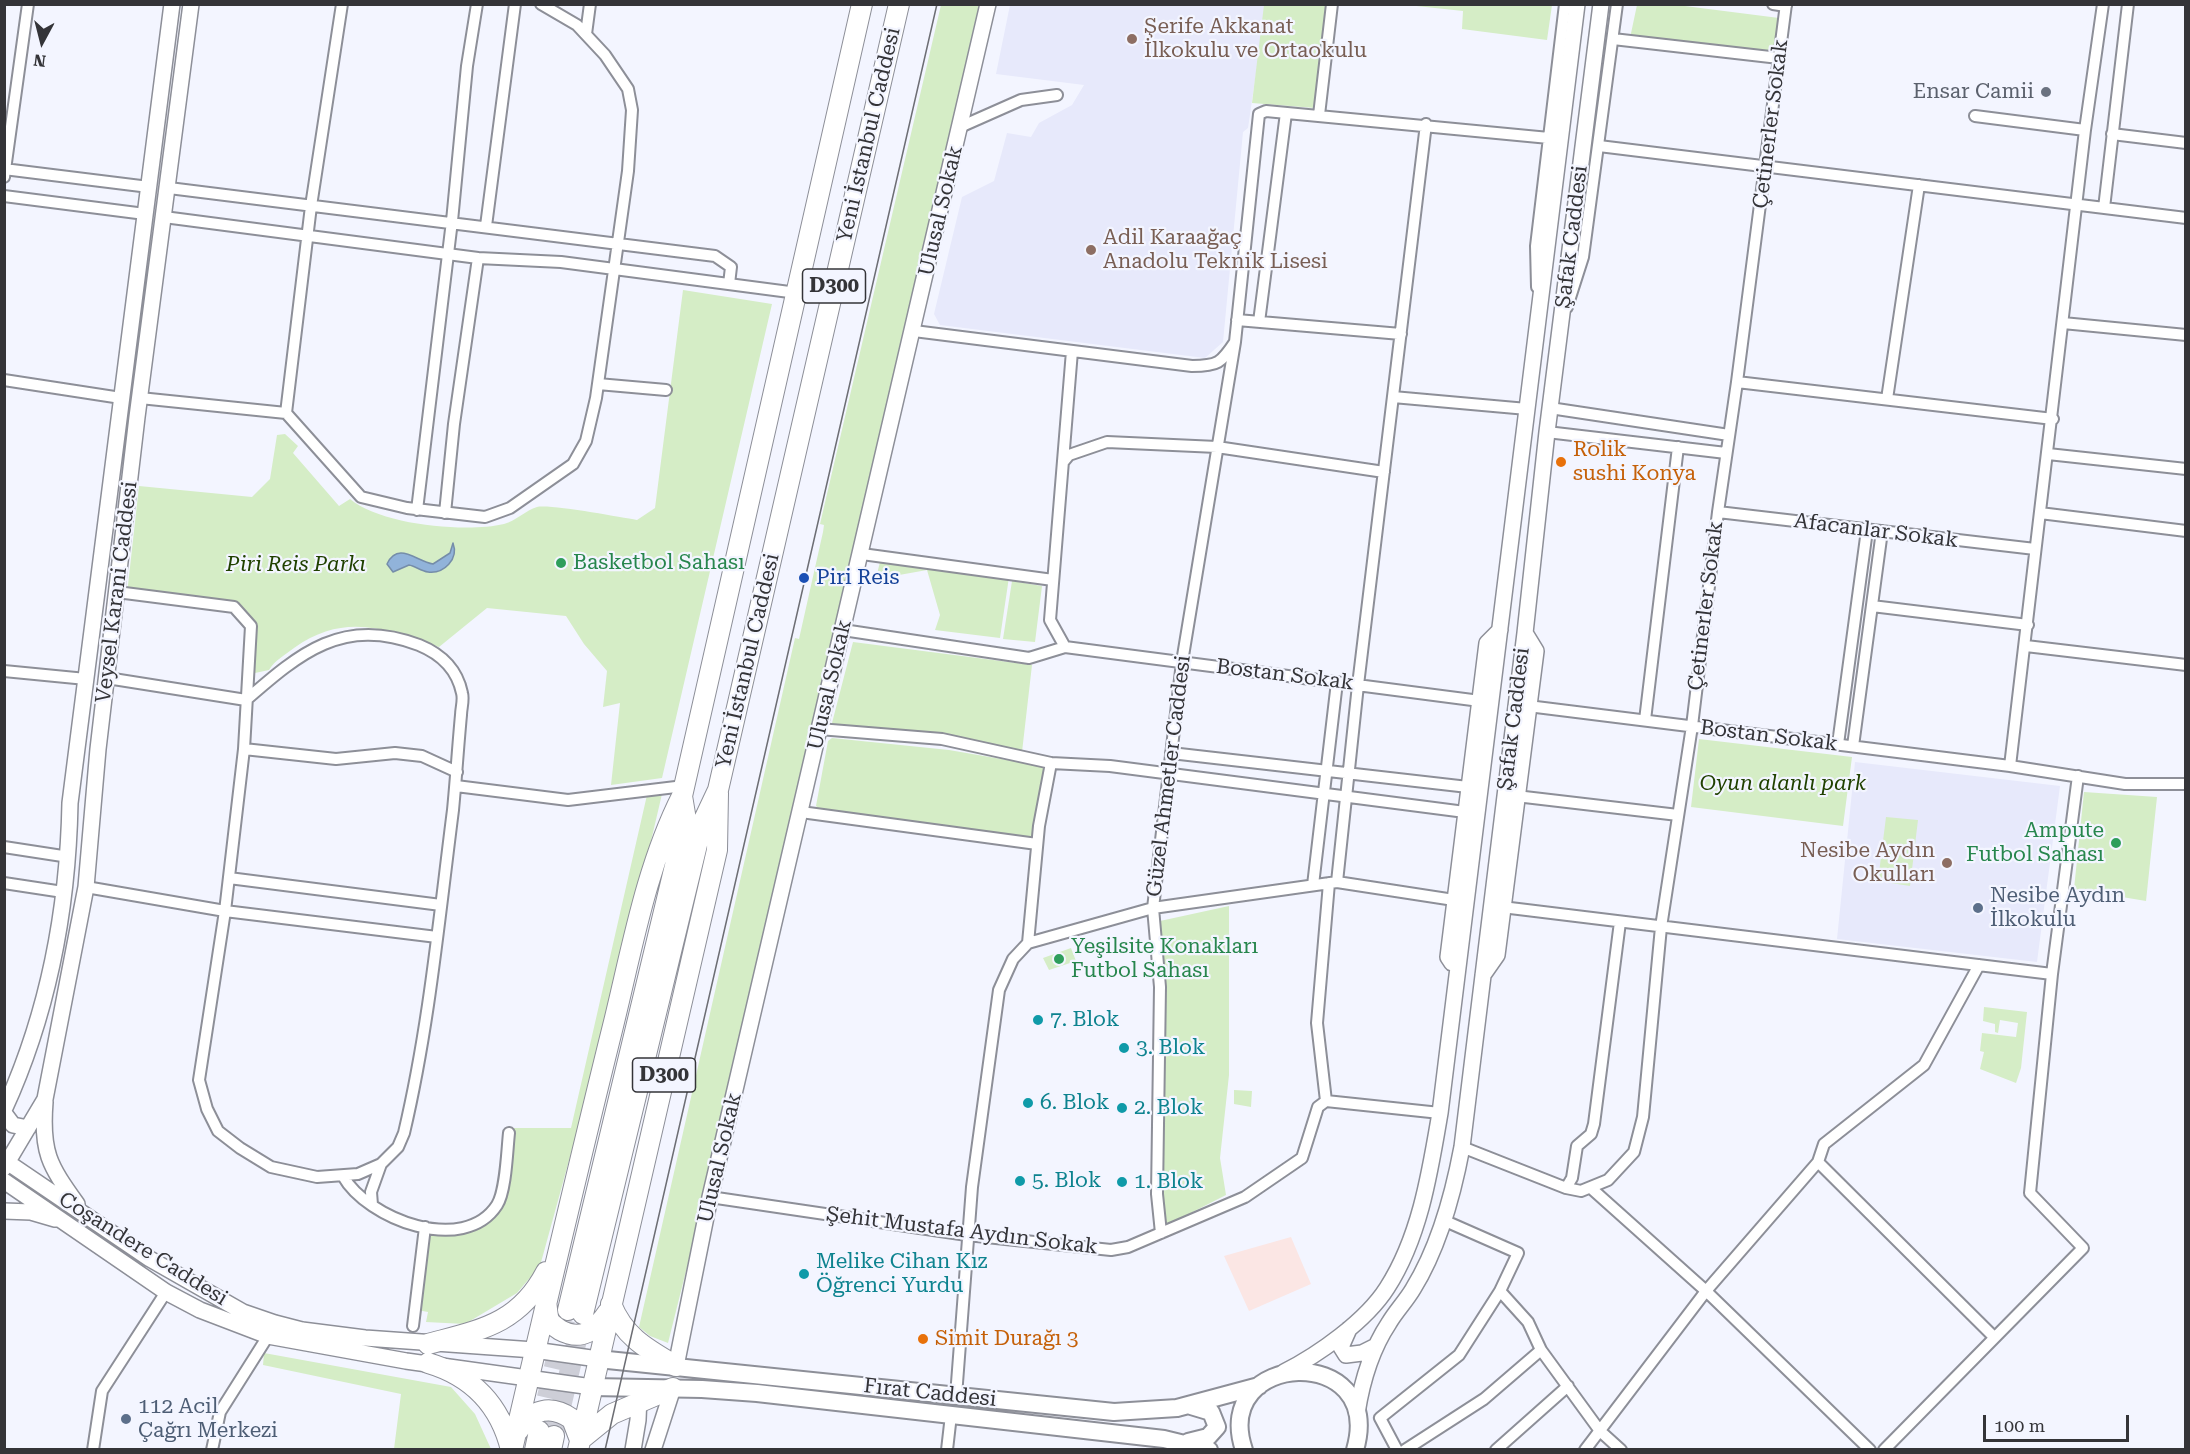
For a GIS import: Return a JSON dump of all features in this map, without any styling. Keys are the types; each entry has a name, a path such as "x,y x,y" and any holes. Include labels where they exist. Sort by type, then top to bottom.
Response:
{"highway":[{"name":"Yeni İstanbul Caddesi","path":"862,4 683,791 686,820 575,1312 702,824 718,790 900,4"},
{"name":"D300","path":"579,1444 717,850 718,790"},
{"name":"D300","path":"513,1445 558,1248 648,888 671,818 683,791"},
{"path":"428,1354 484,1330 512,1315 534,1294 558,1248"},
{"path":"546,1298 549,1320 557,1328 574,1335 592,1332 611,1306 621,1326 631,1338 676,1366"},
{"path":"428,1354 480,1391 499,1417 513,1445"},
{"path":"513,1445 529,1416 540,1410 548,1410 572,1419 579,1444 603,1420 639,1395 673,1388"}],"main road":[{"name":"Veysel Karani Caddesi","path":"4,1112 44,1000 69,857 70,802 172,4"},
{"name":"Veysel Karani Caddesi","path":"6,1164 45,1100 86,887 107,678 140,398 169,188 191,4"},
{"name":"Ulusal Sokak","path":"676,1366 710,1197 914,331 988,4"},
{"name":"Şafak Caddesi","path":"1284,1372 1311,1357 1351,1327 1386,1290 1408,1249 1426,1190 1440,1113 1577,4"},
{"name":"Şafak Caddesi","path":"1357,1413 1363,1382 1376,1347 1388,1324 1413,1290 1443,1220 1454,1186 1462,1147 1481,977 1525,633 1547,432 1601,4"},
{"path":"1545,257 1569,260"},
{"path":"1456,973 1448,957 1468,786 1487,643 1500,630"},
{"path":"1481,977 1497,955 1536,651 1525,633"},
{"path":"4,1096 16,1083"},
{"path":"45,1100 43,1126 46,1152 57,1175 83,1211"},
{"path":"4,1112 13,1125 28,1128"},
{"name":"Coşandere Caddesi","path":"6,1164 83,1211 150,1259 243,1312 302,1330 428,1354 527,1378 592,1387"},
{"name":"Coşandere Caddesi","path":"4,1180 68,1222 166,1292 200,1310 268,1336 307,1345 428,1354 534,1350 598,1359"},
{"path":"4,1211 31,1212 68,1222"},
{"path":"1351,1327 1341,1347 1346,1355 1362,1353 1376,1347"},
{"name":"Fırat Caddesi","path":"598,1359 1114,1412 1163,1410 1190,1406 1259,1386 1284,1372"},
{"path":"1284,1372 1302,1370 1329,1378 1343,1389 1357,1413 1357,1446"},
{"path":"1244,1449 1241,1437 1241,1418 1247,1401 1259,1386"},
{"path":"592,1387 639,1395 633,1449"},
{"path":"653,1449 673,1388"},
{"name":"Fırat Caddesi","path":"673,1388 757,1393 951,1415 1141,1443 1184,1442 1209,1449"},
{"path":"1184,1442 1208,1437 1217,1427 1211,1412 1190,1406"}],"street":[{"path":"28,4 5,172 149,187"},
{"path":"286,413 311,206 342,4"},
{"path":"417,510 452,221 467,66 477,4"},
{"path":"486,226 515,4"},
{"path":"140,398 286,413 361,497 417,510 485,517 510,508 573,464 586,441 598,384 628,171 632,110 628,89 586,34 578,25 541,4"},
{"path":"586,34 590,4"},
{"path":"1319,115 1332,4"},
{"path":"1538,319 1536,246 1565,4"},
{"path":"1561,324 1577,283 1583,257 1617,4"},
{"path":"1773,4 1786,5"},
{"path":"2010,766 2026,646 2035,549 2053,419 2085,130 2103,4"},
{"path":"2104,208 2128,4"},
{"name":"Çetinerler Sokak","path":"1592,1189 1608,1180 1634,1152 1643,1117 1661,927 1692,726 1728,435 1737,382 1786,5"},
{"path":"1612,39 1779,58"},
{"path":"960,127 1022,100 1057,95"},
{"name":"Güzel Ahmetler Caddesi","path":"1028,944 1153,909 1182,662 1235,342 1260,114 1266,111 1286,113"},
{"path":"1259,322 1286,113 1426,124 1549,138"},
{"path":"1975,116 2085,130"},
{"path":"1426,124 1317,1023 1326,1101 1440,1113"},
{"path":"2112,134 2186,143"},
{"path":"1599,146 2186,218"},
{"path":"1887,399 1919,185"},
{"path":"169,188 452,221 715,256 731,267 729,284"},
{"path":"4,196 145,214"},
{"path":"164,217 478,258 561,262 797,293"},
{"path":"445,513 454,424 478,258"},
{"path":"1237,320 1401,334"},
{"path":"2063,323 2186,335"},
{"path":"914,331 1192,366 1212,366 1223,360 1235,342"},
{"path":"1065,646 1050,620 1072,351"},
{"path":"4,380 121,398"},
{"path":"1737,382 2053,419"},
{"path":"598,384 666,390"},
{"path":"1393,397 1527,409"},
{"path":"1550,408 1728,435"},
{"path":"1547,432 1726,453"},
{"path":"1064,461 1069,456 1107,442 1217,447 1384,472"},
{"path":"1645,720 1678,447"},
{"path":"2048,453 2186,469"},
{"name":"Afacanlar Sokak","path":"1718,512 2035,549"},
{"path":"2040,513 2186,531"},
{"path":"1838,744 1867,530"},
{"path":"1854,746 1882,531"},
{"path":"862,554 1053,580"},
{"path":"107,678 246,700 290,662 349,634 377,635 409,642 437,652 454,670 463,694 456,786 426,1025 404,1133 398,1147 381,1164 358,1174 317,1177 271,1167 218,1131 207,1109 199,1080 225,911 244,749 246,700 251,626 234,607 117,592"},
{"path":"1872,606 2028,625"},
{"name":"Bostan Sokak","path":"843,630 1029,658 1065,646 1480,701"},
{"path":"2026,646 2186,664"},
{"path":"4,671 86,679"},
{"path":"1313,885 1338,682"},
{"name":"Bostan Sokak","path":"1528,706 2010,766 2125,784 2186,784"},
{"path":"819,729 942,739 1051,763 1110,766 1465,812"},
{"path":"244,749 336,759 395,753 422,756 457,772"},
{"path":"1171,753 1468,786"},
{"path":"956,1396 967,1235 999,990 1013,959 1028,944 1037,844 1051,763"},
{"path":"1884,1449 2083,1248 2030,1193 2052,974 2078,777"},
{"path":"456,786 568,800 683,791"},
{"path":"1516,796 1678,815"},
{"path":"801,812 1037,844"},
{"path":"4,848 69,857"},
{"path":"229,878 441,905"},
{"path":"1161,1233 1156,1194 1160,987 1153,909 1333,882 1454,900"},
{"path":"4,883 63,892"},
{"path":"86,887 225,911 437,937"},
{"path":"1502,907 2052,974"},
{"path":"1566,1188 1572,1178 1577,1146 1591,1134 1594,1125 1620,921"},
{"path":"1585,1449 1706,1291 1818,1162 1824,1144 1924,1065 1979,965"},
{"name":"Şehit Mustafa Aydın Sokak","path":"710,1197 967,1235 1111,1250 1128,1247 1245,1197 1302,1158 1318,1107 1326,1101"},
{"path":"343,1176 350,1188 372,1205 406,1223 458,1229 471,1226 486,1218 498,1205 509,1133"},
{"path":"1462,1147 1566,1188 1581,1191 1592,1189 1706,1291 1870,1449"},
{"path":"1818,1162 1994,1337"},
{"path":"372,1205 371,1192 381,1164"},
{"path":"1397,1449 1380,1418 1459,1355 1500,1291 1518,1253 1443,1220"},
{"path":"413,1326 425,1227"},
{"path":"1500,1291 1528,1322 1541,1350 1600,1431 1621,1449"},
{"path":"93,1449 102,1391 166,1292"},
{"path":"212,1449 220,1412 268,1336"},
{"path":"1405,1449 1484,1399 1541,1350"},
{"path":"1496,1449 1568,1386"},
{"path":"947,1449 951,1415"}],"shaded area":[{"name":"Adil Karaağaç Anadolu Teknik Lisesi","path":"1010,5 1266,5 1248,128 1243,132 1223,342 1205,358 940,325 934,314 962,197 994,181 1007,133 1031,137 1039,123 1072,105 1084,85 996,74"},
{"name":"Nesibe Aydın Okulları","path":"1855,762 2060,786 2037,962 1837,939"},
{"path":"1291,1237 1311,1284 1249,1311 1224,1256"}],"green space":[{"path":"941,5 982,5 714,1159 668,1343 650,1336 639,1327 795,638 799,639 823,532 824,525 820,524"},
{"path":"1264,5 1328,5 1315,108 1252,103"},
{"path":"1407,5 1552,5 1547,40 1462,29 1463,11"},
{"path":"1637,5 1677,5 1779,18 1774,52 1630,38"},
{"name":"Piri Reis Parkı","path":"683,290 772,304 662,778 611,785 620,703 603,707 607,671 584,644 566,616 487,608 439,647 401,634 365,627 331,630 294,648 277,660 269,670 255,673 255,631 235,606 127,594 139,486 252,497 270,479 277,435 285,434 298,446 293,453 339,506 350,499 364,508 402,521 447,527 488,527 504,524 537,507 556,507 637,520 655,508"},
{"path":"881,558 1009,577 1000,638 935,630 940,615 927,570 888,577 877,574"},
{"path":"1012,581 1042,586 1035,642 1003,639"},
{"path":"853,642 1032,665 1022,752 839,730 832,723"},
{"path":"832,738 949,750 1042,766 1045,768 1036,835 1029,837 820,810 816,806 828,741"},
{"name":"Oyun alanlı park","path":"1699,739 1852,757 1843,826 1691,807"},
{"name":"Ampute Futbol Sahası","path":"2084,792 2157,797 2146,901 2074,889"},
{"path":"662,794 618,982 540,1266 517,1293 465,1324 426,1322 428,1312 417,1310 428,1228 466,1234 498,1213 503,1198 514,1128 571,1128 647,795"},
{"path":"1886,817 1918,820 1910,886 1878,881"},
{"path":"1229,906 1229,1075 1220,1158 1226,1195 1165,1226 1161,1192 1160,921"},
{"name":"Yeşilsite Konakları Futbol Sahası","path":"1071,948 1076,961 1049,970 1043,958"},
{"path":"1984,1007 2027,1012 2021,1068 2016,1083 1980,1069 1984,1052 1980,1051 1982,1033 2016,1037 2018,1023 2000,1020 1998,1033 1995,1032 1995,1024 1983,1021"},
{"path":"1234,1090 1252,1091 1251,1107 1234,1104"},
{"path":"264,1353 451,1387 475,1414 491,1449 394,1449 401,1394 263,1365"}],"water":[{"path":"453,543 452,560 440,571 428,572 409,565 393,572 387,564 391,557 402,553 433,564 450,553"}],"tunnel":[{"path":"540,1427 566,1316"},
{"path":"554,1436 582,1319"}],"tram line":[{"path":"605,1450 937,4"}],"place":[{"name":"Şerife Akkanat İlkokulu ve Ortaokulu","path":"1132,39"},
{"name":"Ensar Camii","path":"2046,92"},
{"name":"Adil Karaağaç Anadolu Teknik Lisesi","path":"1091,250"},
{"name":"Rolik sushi Konya","path":"1561,462"},
{"name":"Basketbol Sahası","path":"561,563"},
{"name":"Piri Reis","path":"804,578"},
{"name":"Ampute Futbol Sahası","path":"2116,843"},
{"name":"Nesibe Aydın Okulları","path":"1947,863"},
{"name":"Nesibe Aydın İlkokulu","path":"1978,908"},
{"name":"Yeşilsite Konakları Futbol Sahası","path":"1059,959"},
{"name":"7. Blok","path":"1038,1020"},
{"name":"3. Blok","path":"1124,1048"},
{"name":"6. Blok","path":"1028,1103"},
{"name":"2. Blok","path":"1122,1108"},
{"name":"5. Blok","path":"1020,1181"},
{"name":"1. Blok","path":"1122,1182"},
{"name":"Melike Cihan Kız Öğrenci Yurdu","path":"804,1274"},
{"name":"Simit Durağı 3","path":"923,1339"},
{"name":"112 Acil Çağrı Merkezi","path":"126,1419"}]}
